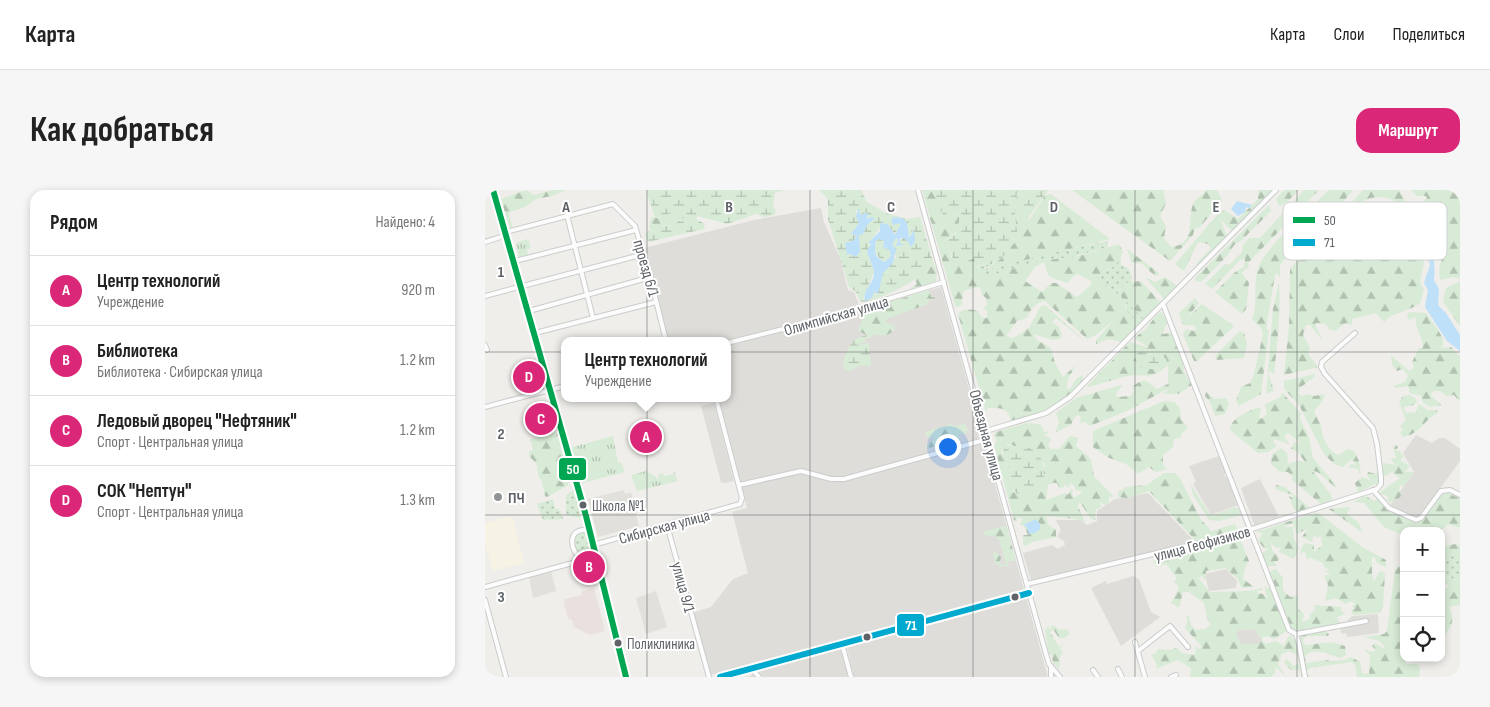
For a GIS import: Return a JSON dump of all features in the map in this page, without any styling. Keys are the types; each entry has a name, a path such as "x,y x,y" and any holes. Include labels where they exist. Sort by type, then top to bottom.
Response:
{"street":[{"path":"493,190 529,311 586,518 626,677"},
{"name":"Объездная улица","path":"918,190 986,431 1029,593 1051,666 1060,677"},
{"path":"986,431 1035,417 1061,404 1081,388 1276,190"},
{"name":"проезд 6/1","path":"567,215 612,203 630,220 636,230 644,254 666,337"},
{"path":"485,242 567,215 593,318"},
{"path":"515,262 636,230"},
{"path":"485,296 581,269 644,254"},
{"path":"529,311 651,277"},
{"name":"Олимпийская улица","path":"731,342 815,321 944,282"},
{"path":"535,334 657,302"},
{"path":"1163,304 1290,631 1296,634 1366,620"},
{"path":"1355,334 1322,362 1321,367 1373,428 1382,482 1379,487 1373,490 1389,508 1416,520 1421,518 1441,491 1449,490 1460,495"},
{"path":"485,407 561,387"},
{"path":"717,402 739,486 801,471 836,480 845,479 988,439"},
{"name":"Сибирская улица","path":"593,546 735,507 742,500 739,486"},
{"name":"улица Геофизиков","path":"1027,584 1168,553 1250,531 1373,490"},
{"path":"567,564 573,560 572,539 583,526 586,518"},
{"name":"улица 9/1","path":"667,525 709,677"},
{"path":"576,532 585,530 591,537"},
{"path":"485,587 587,559 591,555 593,546"},
{"path":"574,551 578,557 594,560 600,576"},
{"path":"720,677 1029,593"},
{"path":"485,600 506,677"},
{"path":"1138,651 1171,626 1188,647"},
{"path":"1296,634 1305,677"},
{"path":"1135,642 1145,677"},
{"path":"842,644 851,677"},
{"path":"1051,666 1051,677"},
{"path":"751,668 759,677"},
{"path":"1118,669 1121,677"},
{"path":"1093,670 1098,677"}],"shaded area":[{"path":"821,208 824,222 840,258 848,290 854,292 861,310 941,287 1048,677 854,677 845,640 710,675 692,613 711,607 733,579 748,573 732,512 747,508 719,402 731,402 731,337 667,337 644,248 754,220"},
{"path":"714,403 734,481 725,483 721,482 701,406"},
{"path":"645,429 659,437 660,447 638,453 632,450 628,436 630,432"},
{"path":"1416,435 1432,443 1439,438 1445,438 1460,449 1460,461 1420,516 1415,518 1392,508 1391,504 1414,472 1403,453"},
{"path":"1219,456 1226,473 1224,475 1238,505 1211,515 1193,484 1196,482 1189,466"},
{"path":"1260,479 1280,519 1255,527 1241,488"},
{"path":"624,490 625,494 631,492 639,526 598,537 588,499"},
{"path":"1148,493 1195,542 1031,581 1023,553 1052,545 1058,549 1065,545 1064,541 1057,537 1061,530 1056,520 1080,520 1087,525 1097,521 1097,511 1115,499"},
{"path":"512,516 524,563 493,571 485,543 485,523"},
{"path":"1226,569 1237,581 1236,588 1209,591 1205,574"},
{"path":"551,571 556,591 533,598 529,577"},
{"path":"1133,576 1139,579 1151,612 1160,617 1121,646 1091,588 1106,581 1107,584"},
{"path":"594,588 605,631 590,635 574,627 572,620 568,619 564,603 565,599 582,595 582,591"},
{"path":"656,591 667,627 646,634 636,598"},
{"path":"1378,614 1379,633 1347,637 1346,633 1341,634 1340,623 1346,622 1352,616"},
{"path":"1254,629 1262,638 1262,641 1259,644 1241,644 1236,635 1238,630"},
{"path":"841,648 849,677 746,677 753,675 755,671"}],"green space":[{"path":"526,190 534,195 553,190 566,190 552,196 536,199 525,207 510,212 509,215 513,228 510,229 501,199"},
{"path":"646,190 785,190 775,193 773,206 776,211 774,215 764,217 756,214 727,224 698,216 696,219 705,224 704,229 648,242 645,235 648,230 655,232 658,226 672,226 688,215 676,212 655,218"},
{"path":"819,190 861,190 867,202 886,213 906,219 920,217 933,261 926,270 915,275 914,280 909,283 880,297 860,302 856,292 849,287 828,219 828,199","holes":["856,210 863,215 865,213 868,217 866,219 872,217 874,219 867,225 863,234 859,235 856,257 850,254 848,256 848,242 853,241 857,236 851,234 859,223","893,217 907,223 909,239 913,230 913,244 909,244 906,238 902,238 900,243 902,246 895,245 898,242 896,238 892,245 896,257 883,273 877,295 874,292 863,299 874,272 867,251 870,247 869,243 884,222 884,226 887,223 895,235 901,223 891,222"]},
{"path":"922,190 934,190 941,205 942,217 959,214 958,229 947,239 951,258 962,262 976,258 976,267 982,268 980,274 984,277 1040,261 1079,256 1119,244 1123,252 1120,260 1101,273 1099,278 1124,303 1126,311 1140,324 1121,342 1109,339 1096,344 1096,340 1114,320 1096,335 1087,339 1045,301 1036,305 1027,318 1017,321 1006,336 1013,338 1029,328 1040,307 1045,305 1087,343 1056,318 1052,322 1059,327 1062,334 1060,339 1052,340 1034,334 1037,340 1051,348 1055,363 1063,377 1076,365 1067,381 1067,389 1071,388 1076,379 1083,375 1082,382 1068,395 1039,413 1011,420 1006,410 1003,409 988,408 986,412 958,314 964,310 972,310 978,311 982,318 987,318 987,310 983,308 987,305 986,298 978,287 963,291 962,305 957,307","holes":["1044,262 1048,275 1068,283 1072,277 1078,274 1091,281 1091,285 1077,297 1056,283 1051,283 1042,292 1025,281 1035,267"]},
{"path":"934,190 1017,190 1015,218 1018,238 1003,257 987,267 982,264 976,267 974,258 960,263 954,261 946,241 956,234 960,216 957,213 952,218 944,219"},
{"path":"1017,190 1024,190 1025,220 1030,219 1045,195 1051,194 1110,239 985,270 1003,257 1018,238 1015,218"},
{"path":"1024,190 1048,190 1026,221 1023,216"},
{"path":"1072,190 1163,190 1166,203 1160,216 1166,226 1164,238 1171,247 1184,242 1189,231 1193,204 1206,190 1217,190 1222,201 1200,227 1195,228 1193,235 1170,261"},
{"path":"1258,190 1272,190 1232,231 1220,219 1227,236 1198,266 1196,264 1211,248 1208,244 1200,242 1197,244 1184,271 1175,264 1218,214 1224,210 1238,219 1258,199"},
{"path":"1284,190 1299,190 1287,202 1283,202 1279,206 1276,199"},
{"path":"1304,190 1319,190 1307,202 1293,202"},
{"path":"1329,190 1353,190 1343,202 1316,202"},
{"path":"1363,190 1399,190 1405,202 1396,202 1380,197 1361,202 1352,202"},
{"path":"1411,190 1460,190 1460,279 1453,277 1441,280 1440,277 1439,270 1442,260 1447,260 1447,202 1423,202 1427,198 1426,196 1417,196"},
{"path":"1269,205 1271,211 1242,240 1234,245 1227,256 1201,282 1196,281 1195,278"},
{"path":"676,212 688,215 672,226 663,225 655,233 649,228 651,217 657,218"},
{"path":"1283,213 1283,227 1248,263 1249,266 1242,273 1249,283 1246,309 1243,314 1215,292 1234,273 1244,267 1245,258 1239,261 1212,289 1205,284 1225,264 1229,265 1242,252 1243,245 1249,238 1260,238"},
{"path":"1283,235 1284,260 1280,265 1280,277 1277,273 1275,275 1266,329 1269,330 1261,394 1239,406 1236,400 1241,387 1250,383 1254,374 1263,334 1261,328 1252,319 1255,306 1257,272 1264,257"},
{"path":"528,239 531,248 527,250 528,255 519,257 516,243"},
{"path":"879,239 884,241 883,246 890,251 891,256 886,262 880,259 874,250 876,241"},
{"path":"1107,241 1108,247 1072,257 1040,261 985,277 980,274 979,267 981,264 987,267 984,269 988,270 1010,262"},
{"path":"1127,249 1159,274 1155,276 1141,263 1132,263"},
{"path":"1121,258 1121,265 1128,268 1132,276 1131,282 1119,289 1119,294 1144,319 1140,324 1126,311 1126,305 1099,278 1101,273 1110,269"},
{"path":"1298,260 1423,260 1420,282 1424,290 1420,303 1391,316 1384,322 1376,313 1352,319 1352,325 1346,323 1335,331 1329,329 1326,324 1316,323 1323,341 1310,325 1306,325 1303,335 1310,348 1308,354 1318,367 1284,375 1289,326 1290,269"},
{"path":"933,261 937,272 936,281 907,291 917,284 913,276 929,267"},
{"path":"1145,277 1155,282 1165,277 1177,286 1164,299"},
{"path":"1141,281 1161,303 1144,319 1117,292 1128,282"},
{"path":"1460,281 1460,326 1443,302 1446,288"},
{"path":"1279,283 1279,319 1274,375 1270,371 1268,372 1274,391 1266,394 1273,308"},
{"path":"929,290 931,297 938,298 929,300 928,304 886,319 887,323 895,326 891,333 875,334 867,339 865,334 858,331 863,317 862,311"},
{"path":"1195,298 1199,303 1187,318 1202,304 1234,326 1196,362 1183,334 1186,329 1194,331 1196,329 1195,326 1183,325 1179,313"},
{"path":"1162,312 1167,322 1162,334 1171,333 1183,362 1184,372 1192,385 1178,394 1163,394 1169,388 1129,410 1090,426 1085,422 1080,423 1081,417 1078,415 1074,418 1071,425 1056,432 1059,422 1056,413 1076,398 1121,385 1116,393 1117,397 1131,396 1134,391 1132,387 1143,381 1148,382 1157,389 1168,384 1168,365 1155,374 1130,376 1087,386 1130,342 1150,348 1134,338 1146,329 1157,314","holes":["1145,350 1156,351 1164,356 1160,369 1156,371 1156,368 1152,369 1139,363"]},
{"path":"1409,312 1426,313 1441,335 1443,340 1442,348 1451,347 1460,356 1460,402 1454,395 1447,396 1440,391 1434,391 1430,395 1442,405 1431,407 1423,403 1421,396 1410,393 1408,386 1396,388 1393,386 1405,382 1408,376 1403,369 1397,371 1392,365 1391,355 1409,371 1414,368 1412,362 1419,348 1423,348 1416,319 1415,317 1409,320 1407,317"},
{"path":"1240,331 1244,333 1247,344 1244,358 1217,360 1215,356"},
{"path":"866,336 865,342 852,346 869,343 871,365 868,367 861,365 849,371 845,370 843,363 850,345 857,339"},
{"path":"1145,350 1159,352 1167,360 1157,371 1155,368 1147,369 1141,367 1137,362 1134,355"},
{"path":"1315,374 1300,388 1298,393 1302,396 1325,394 1322,402 1314,411 1321,426 1323,437 1330,450 1338,455 1348,449 1354,451 1359,461 1361,474 1358,469 1348,467 1351,464 1357,465 1351,460 1343,467 1334,464 1324,454 1299,405 1284,389 1284,381"},
{"path":"1206,392 1215,399 1226,398 1229,403 1225,414 1215,416 1210,402 1205,396"},
{"path":"1283,393 1301,414 1300,419 1309,437 1313,458 1335,484 1336,488 1319,473 1312,470 1331,495 1332,500 1321,504 1292,480 1293,477 1288,472 1280,472 1271,464 1272,454 1281,448 1287,453 1288,464 1297,461 1305,462 1298,452 1291,449 1294,442 1301,443 1288,433 1284,436 1289,444 1274,439 1273,441 1277,446 1268,452 1258,453 1230,430 1231,425 1237,418 1258,407 1261,409 1259,418 1261,419 1267,414 1265,404 1279,398"},
{"path":"1410,395 1417,402 1414,405 1404,407 1405,413 1416,412 1419,404 1428,410 1437,410 1438,413 1414,433 1403,437 1400,432 1403,430 1400,426 1406,420 1399,402 1403,396"},
{"path":"1164,401 1175,402 1180,409 1181,419 1188,428 1182,433 1180,438 1174,439 1173,447 1163,455 1163,465 1167,469 1156,472 1149,467 1138,474 1126,464 1109,458 1093,447 1093,431"},
{"path":"1027,423 1038,424 1044,432 1050,431 1044,436 1051,438 1048,446 1051,449 1059,449 1070,436 1078,438 1076,446 1091,459 1094,476 1114,497 1109,497 1109,502 1106,505 1099,502 1102,507 1096,509 1095,520 1091,519 1080,502 1078,506 1085,522 1071,518 1046,516 1048,524 1056,530 1056,537 1032,542 1026,546 1023,544 1023,535 1028,535 1024,526 1040,528 1040,524 1033,521 1021,526 1020,524 1023,519 1017,517 1017,521 1014,520 994,445 997,441 994,435 996,432","holes":["1008,444 1034,451 1045,464 1040,485 1035,488 1024,488 1018,494 1013,492 1008,465 1001,453 1005,445","1057,483 1059,488 1064,487 1065,484 1068,488 1071,483 1075,490 1083,492 1074,498 1073,490 1071,489 1068,495 1065,493 1046,500 1048,485"]},
{"path":"951,424 954,426 965,424 968,429 966,433 959,435 959,440 950,440 946,444 939,442 931,448 926,446 935,439 926,436 925,432"},
{"path":"557,432 570,479 568,485 547,497 545,496 542,481 539,478 536,463 529,456 529,451 533,450 530,439"},
{"path":"613,436 618,463 621,462 625,472 579,484 569,448"},
{"path":"1395,444 1398,447 1396,451 1400,451 1404,457 1401,458 1401,461 1410,466 1405,472 1414,472 1404,486 1400,485 1399,491 1402,495 1398,499 1393,500 1395,503 1389,502 1387,499 1389,497 1379,493 1400,478 1392,472 1386,476 1383,475 1383,463 1395,465 1391,459 1396,458 1393,447"},
{"path":"1005,445 1031,448 1043,461 1044,476 1038,488 1024,488 1018,494 1014,491 1010,481 1008,465 1002,455"},
{"path":"673,469 678,481 637,491 631,475 646,471 657,479 659,478 658,474 662,473 664,476 674,474"},
{"path":"1379,470 1380,482 1358,492 1355,483 1362,477 1372,481 1367,475 1368,472 1376,474"},
{"path":"1164,473 1174,473 1180,478 1200,518 1211,531 1235,524 1238,530 1208,539 1201,538 1197,542 1149,491 1127,498 1118,497 1118,492 1126,487 1147,485"},
{"path":"1191,485 1211,516 1235,507 1239,509 1241,515 1219,521 1209,520 1193,495"},
{"path":"1276,485 1285,487 1310,508 1299,512 1294,510 1289,496 1293,498 1293,495 1275,489"},
{"path":"574,490 582,518 566,515 566,495"},
{"path":"1446,493 1460,498 1460,528 1449,524 1445,527 1400,527 1400,534 1384,527 1364,503 1353,502 1365,496 1375,501 1377,497 1388,510 1416,521 1422,520 1440,496"},
{"path":"553,499 555,509 560,509 552,513 560,510 563,519 543,520 537,504"},
{"path":"1350,507 1347,514 1358,522 1363,533 1329,509"},
{"path":"1319,513 1362,547 1386,560 1386,567 1377,563 1374,556 1372,558 1374,581 1379,572 1382,571 1385,574 1383,606 1380,613 1353,615 1351,610 1356,608 1352,607 1355,603 1351,602 1356,599 1345,604 1336,598 1325,601 1328,585 1324,576 1331,574 1324,571 1329,570 1323,566 1323,563 1311,558 1307,559 1305,552 1302,552 1302,555 1300,552 1304,543 1314,545 1314,551 1322,546 1321,536 1317,538 1314,535 1312,542 1302,537 1308,528 1297,534 1293,523 1283,527 1293,527 1294,539 1299,548 1294,559 1279,552 1281,547 1276,548 1271,543 1272,550 1279,558 1278,561 1274,561 1277,566 1266,566 1261,553 1269,549 1263,547 1258,540 1263,533 1256,532"},
{"path":"1004,526 1007,527 1016,561 1009,561 1008,566 1001,567 995,563 993,553 996,552 1001,557 999,564 1006,565 999,539 994,536 984,535 983,532"},
{"path":"583,531 590,538 591,548 590,554 583,557 576,550 574,541 575,534"},
{"path":"1240,539 1249,561 1245,568 1243,579 1254,587 1242,588 1237,578 1225,568 1206,571 1206,581 1202,576 1198,578 1210,592 1248,591 1262,588 1263,590 1257,591 1257,593 1263,594 1268,600 1264,586 1268,589 1269,586 1287,631 1274,639 1267,636 1261,638 1254,629 1238,630 1236,635 1241,644 1258,644 1262,641 1266,644 1276,641 1284,646 1291,635 1299,647 1301,635 1325,631 1329,634 1328,636 1307,636 1303,639 1303,643 1307,645 1332,642 1345,646 1346,655 1341,658 1317,651 1305,656 1306,663 1345,660 1351,657 1360,662 1362,673 1369,674 1370,655 1365,649 1372,652 1376,650 1372,646 1375,643 1383,648 1385,647 1379,641 1363,637 1384,634 1387,631 1395,570 1400,566 1400,662 1417,664 1420,667 1419,677 1357,677 1355,665 1352,662 1310,668 1306,672 1311,677 1301,677 1300,670 1291,670 1284,663 1287,659 1294,666 1299,663 1297,655 1289,651 1282,654 1278,664 1286,677 1276,667 1275,673 1271,677 1190,677 1191,668 1178,660 1156,669 1157,665 1151,654 1155,654 1158,649 1169,650 1176,648 1183,653 1194,655 1196,651 1195,646 1200,649 1202,647 1185,628 1188,620 1186,615 1189,616 1191,625 1196,630 1205,629 1211,624 1207,618 1204,603 1189,592 1183,592 1179,608 1171,603 1179,588 1174,581 1177,578 1166,564 1157,567 1153,561"},
{"path":"1455,544 1460,546 1460,558 1445,553 1445,546"},
{"path":"1445,553 1460,558 1460,582 1445,575"},
{"path":"1276,569 1283,578 1283,590 1290,597 1298,595 1298,609 1304,614 1302,622 1310,619 1310,614 1315,610 1314,605 1341,607 1341,611 1345,614 1337,617 1340,623 1296,632 1291,630 1268,572"},
{"path":"1445,576 1460,582 1460,605 1449,607 1452,622 1445,636 1445,589 1449,586 1445,584"},
{"path":"1049,625 1049,630 1053,625 1060,630 1067,629 1070,634 1064,638 1059,638 1053,629 1050,632 1059,647 1064,643 1060,649 1063,651 1059,660 1059,669 1053,663 1052,655 1049,654 1045,630"}],"water":[{"path":"1237,201 1252,205 1249,208 1246,207 1245,212 1238,216 1231,209"},
{"path":"859,208 860,214 863,215 866,212 868,215 866,219 875,218 867,225 863,234 859,235 860,252 856,257 850,254 847,255 845,243 853,241 857,236 851,234 859,223 856,216"},
{"path":"894,217 902,218 907,223 909,238 914,230 915,241 911,247 906,239 900,238 900,243 904,245 895,246 898,242 896,238 892,245 896,249 893,263 883,273 878,294 874,292 872,298 865,301 865,293 874,273 867,251 871,244 868,243 880,231 880,225 883,221 884,225 887,223 895,235 901,223 893,225 891,220","holes":["879,239 884,241 883,249 885,247 890,251 891,256 885,262 877,256 875,251 876,241"]},
{"path":"1428,260 1434,260 1434,280 1439,289 1438,305 1446,313 1460,335 1460,351 1447,341 1425,307 1428,290 1424,283 1430,265"},
{"path":"1036,519 1040,524 1040,529 1035,533 1029,534 1027,527 1023,525"}],"transit line":[{"name":"50","path":"493,190 586,516 626,677"},
{"name":"71","path":"720,677 1029,593"}],"place":[{"name":"СОК \"Нептун\"","path":"529,377"},
{"name":"Ледовый дворец \"Нефтяник\"","path":"541,419"},
{"name":"Центр технологий","path":"646,437"},
{"name":"ПЧ","path":"498,497"},
{"name":"Школа №1","path":"583,505"},
{"name":"Библиотека","path":"589,567"},
{"name":"Поликлиника","path":"618,643"}]}
